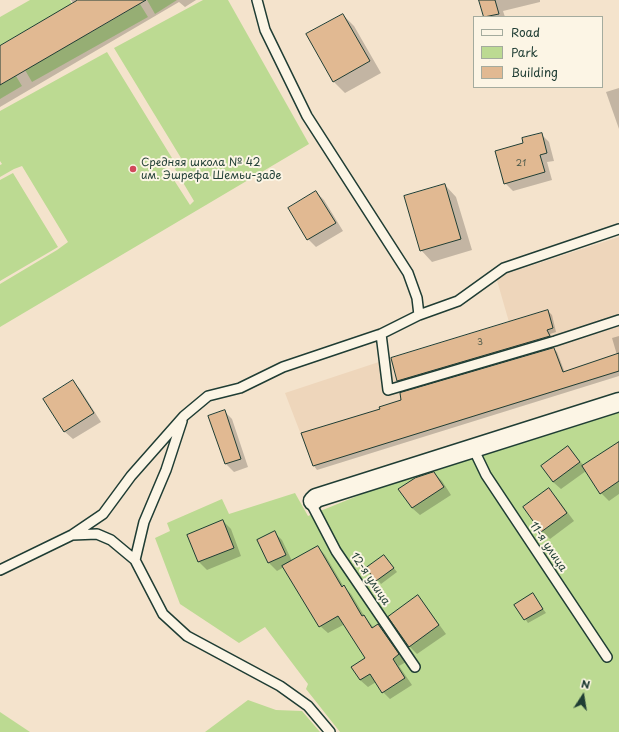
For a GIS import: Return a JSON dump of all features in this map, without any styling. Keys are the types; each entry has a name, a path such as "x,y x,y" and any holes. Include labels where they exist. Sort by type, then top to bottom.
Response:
{"street":[{"path":"313,501 316,498 619,402"}],"lane":[{"path":"257,0 265,30 307,116 408,273 417,298 419,314"},
{"path":"0,570 72,535 103,514 131,476 184,416 208,396 240,388 283,367 381,334 419,314 458,301 504,268 619,229"},
{"path":"381,334 388,390 555,341 619,320"},
{"path":"135,560 144,522 166,470 184,416"},
{"name":"11-я улица","path":"473,448 486,476 607,657"},
{"name":"12-я улица","path":"313,501 312,506 336,551 415,666"},
{"path":"72,535 97,534 111,540 135,560 163,614 186,636 280,686 308,706 330,732"}],"shaded area":[{"path":"619,237 619,372 313,466 285,393 391,358 509,322 496,277"}],"green space":[{"path":"30,0 70,0 72,4 0,46 0,17"},
{"path":"147,0 177,0 155,14"},
{"name":"Средняя школа № 42 им. Эшрефа Шемьи-заде","path":"203,0 228,0 309,144 0,327 0,284 68,242 22,166 0,177 0,165 2,164 0,161 0,111 107,52 172,158 163,163 190,205 194,201 172,164 181,158 114,48"},
{"path":"140,4 148,17 32,82 25,70 65,47 87,28 90,33"},
{"path":"16,76 22,86 0,99 0,85"},
{"path":"13,173 58,247 0,281 0,180"},
{"path":"619,411 619,732 340,732 306,689 308,684 265,627 239,643 180,604 155,538 170,531 167,523 222,499 229,514 295,493 308,516 389,483"},
{"path":"248,700 276,710 302,711 320,732 205,732"},
{"path":"0,712 30,732 0,732"}],"building":[{"path":"78,0 146,0 0,85 0,46"},
{"path":"479,0 495,0 499,14 484,16"},
{"path":"343,14 370,61 333,82 306,34"},
{"path":"542,133 547,153 540,155 545,172 504,184 495,151 523,143 522,138"},
{"path":"445,184 461,239 420,251 404,196"},
{"path":"316,191 336,223 307,240 288,208"},
{"path":"548,310 553,328 547,330 550,336 397,381 391,358"},
{"path":"554,348 563,372 619,353 619,371 313,466 301,433 380,409 379,407 401,400 400,393"},
{"path":"73,380 94,413 64,432 43,399"},
{"path":"225,410 241,459 225,464 208,416"},
{"path":"619,442 619,481 600,494 582,466"},
{"path":"568,446 580,462 553,482 541,466"},
{"path":"434,472 444,487 412,508 398,489 415,478"},
{"path":"549,488 567,513 541,532 523,507"},
{"path":"223,520 234,548 198,562 187,535"},
{"path":"275,531 286,555 268,563 257,540"},
{"path":"318,546 342,587 344,585 362,616 364,615 372,628 378,624 399,654 393,659 405,678 382,693 370,674 360,680 351,667 365,658 338,616 319,627 282,566"},
{"path":"384,555 394,568 376,581 366,568"},
{"path":"533,593 543,609 524,620 514,605"},
{"path":"418,595 439,625 409,647 388,617"}],"place":[{"name":"Средняя школа № 42 им. Эшрефа Шемьи-заде","path":"133,169"}]}
